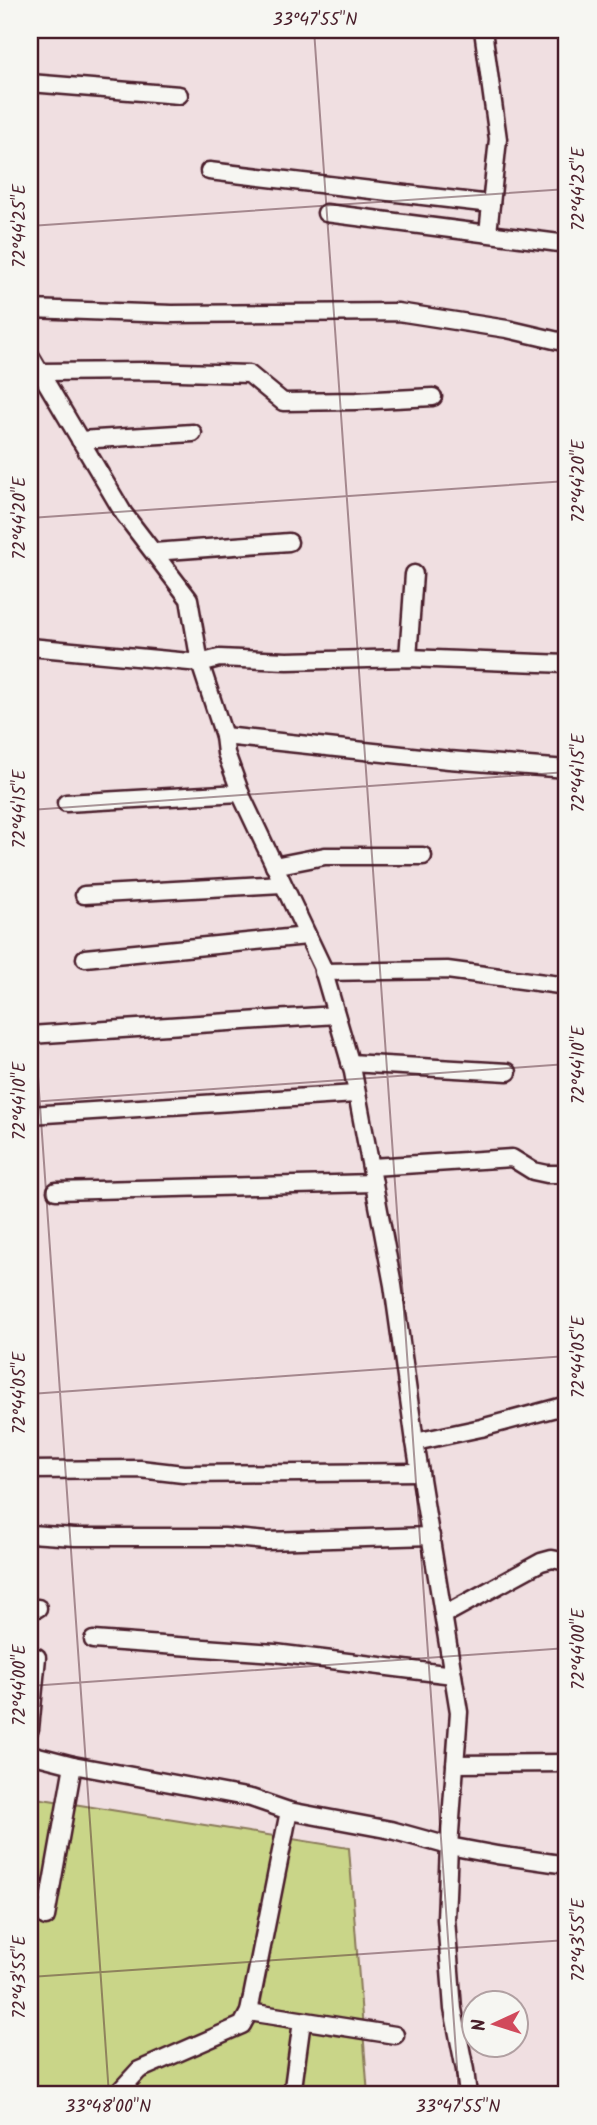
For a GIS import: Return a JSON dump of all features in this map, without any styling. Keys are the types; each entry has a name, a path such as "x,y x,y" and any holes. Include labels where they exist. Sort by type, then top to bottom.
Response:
{"street":[{"path":"483,30 498,139 488,233"},
{"path":"30,83 179,95"},
{"path":"209,171 491,204"},
{"path":"326,213 567,244"},
{"path":"30,309 172,314 398,312 507,329 567,343"},
{"path":"30,355 124,514 189,599 200,663 224,736 224,747 240,793 323,972 350,1063 393,1285 415,1443 459,1712 446,1919 453,2009 468,2095"},
{"path":"40,372 249,374 283,402 433,397"},
{"path":"80,440 193,433"},
{"path":"154,552 289,541"},
{"path":"408,658 414,573"},
{"path":"30,647 200,663 219,657 287,661 408,658 567,664"},
{"path":"224,736 449,760 567,769"},
{"path":"66,803 240,793"},
{"path":"274,866 325,856 423,856"},
{"path":"84,895 282,884"},
{"path":"85,958 307,936"},
{"path":"323,972 447,970 567,986"},
{"path":"30,1035 336,1015"},
{"path":"350,1063 508,1073"},
{"path":"30,1115 356,1094"},
{"path":"56,1191 373,1175 512,1158 533,1171 567,1174"},
{"path":"415,1443 567,1405"},
{"path":"30,1470 141,1469 183,1474 420,1472"},
{"path":"30,1534 75,1537 224,1537 266,1541 430,1536"},
{"path":"444,1615 541,1562 552,1559 567,1562"},
{"path":"93,1640 275,1653 453,1675"},
{"path":"30,1729 37,1657"},
{"path":"30,1754 73,1765 251,1798 289,1811 391,1830 449,1846 567,1865"},
{"path":"455,1765 567,1763"},
{"path":"46,1917 73,1765"},
{"path":"116,2095 139,2070 242,2025 249,2012 289,1811"},
{"path":"249,2012 396,2035"},
{"path":"292,2095 302,2021"}],"green space":[{"path":"30,1797 349,1848 368,2095 30,2095"}]}
